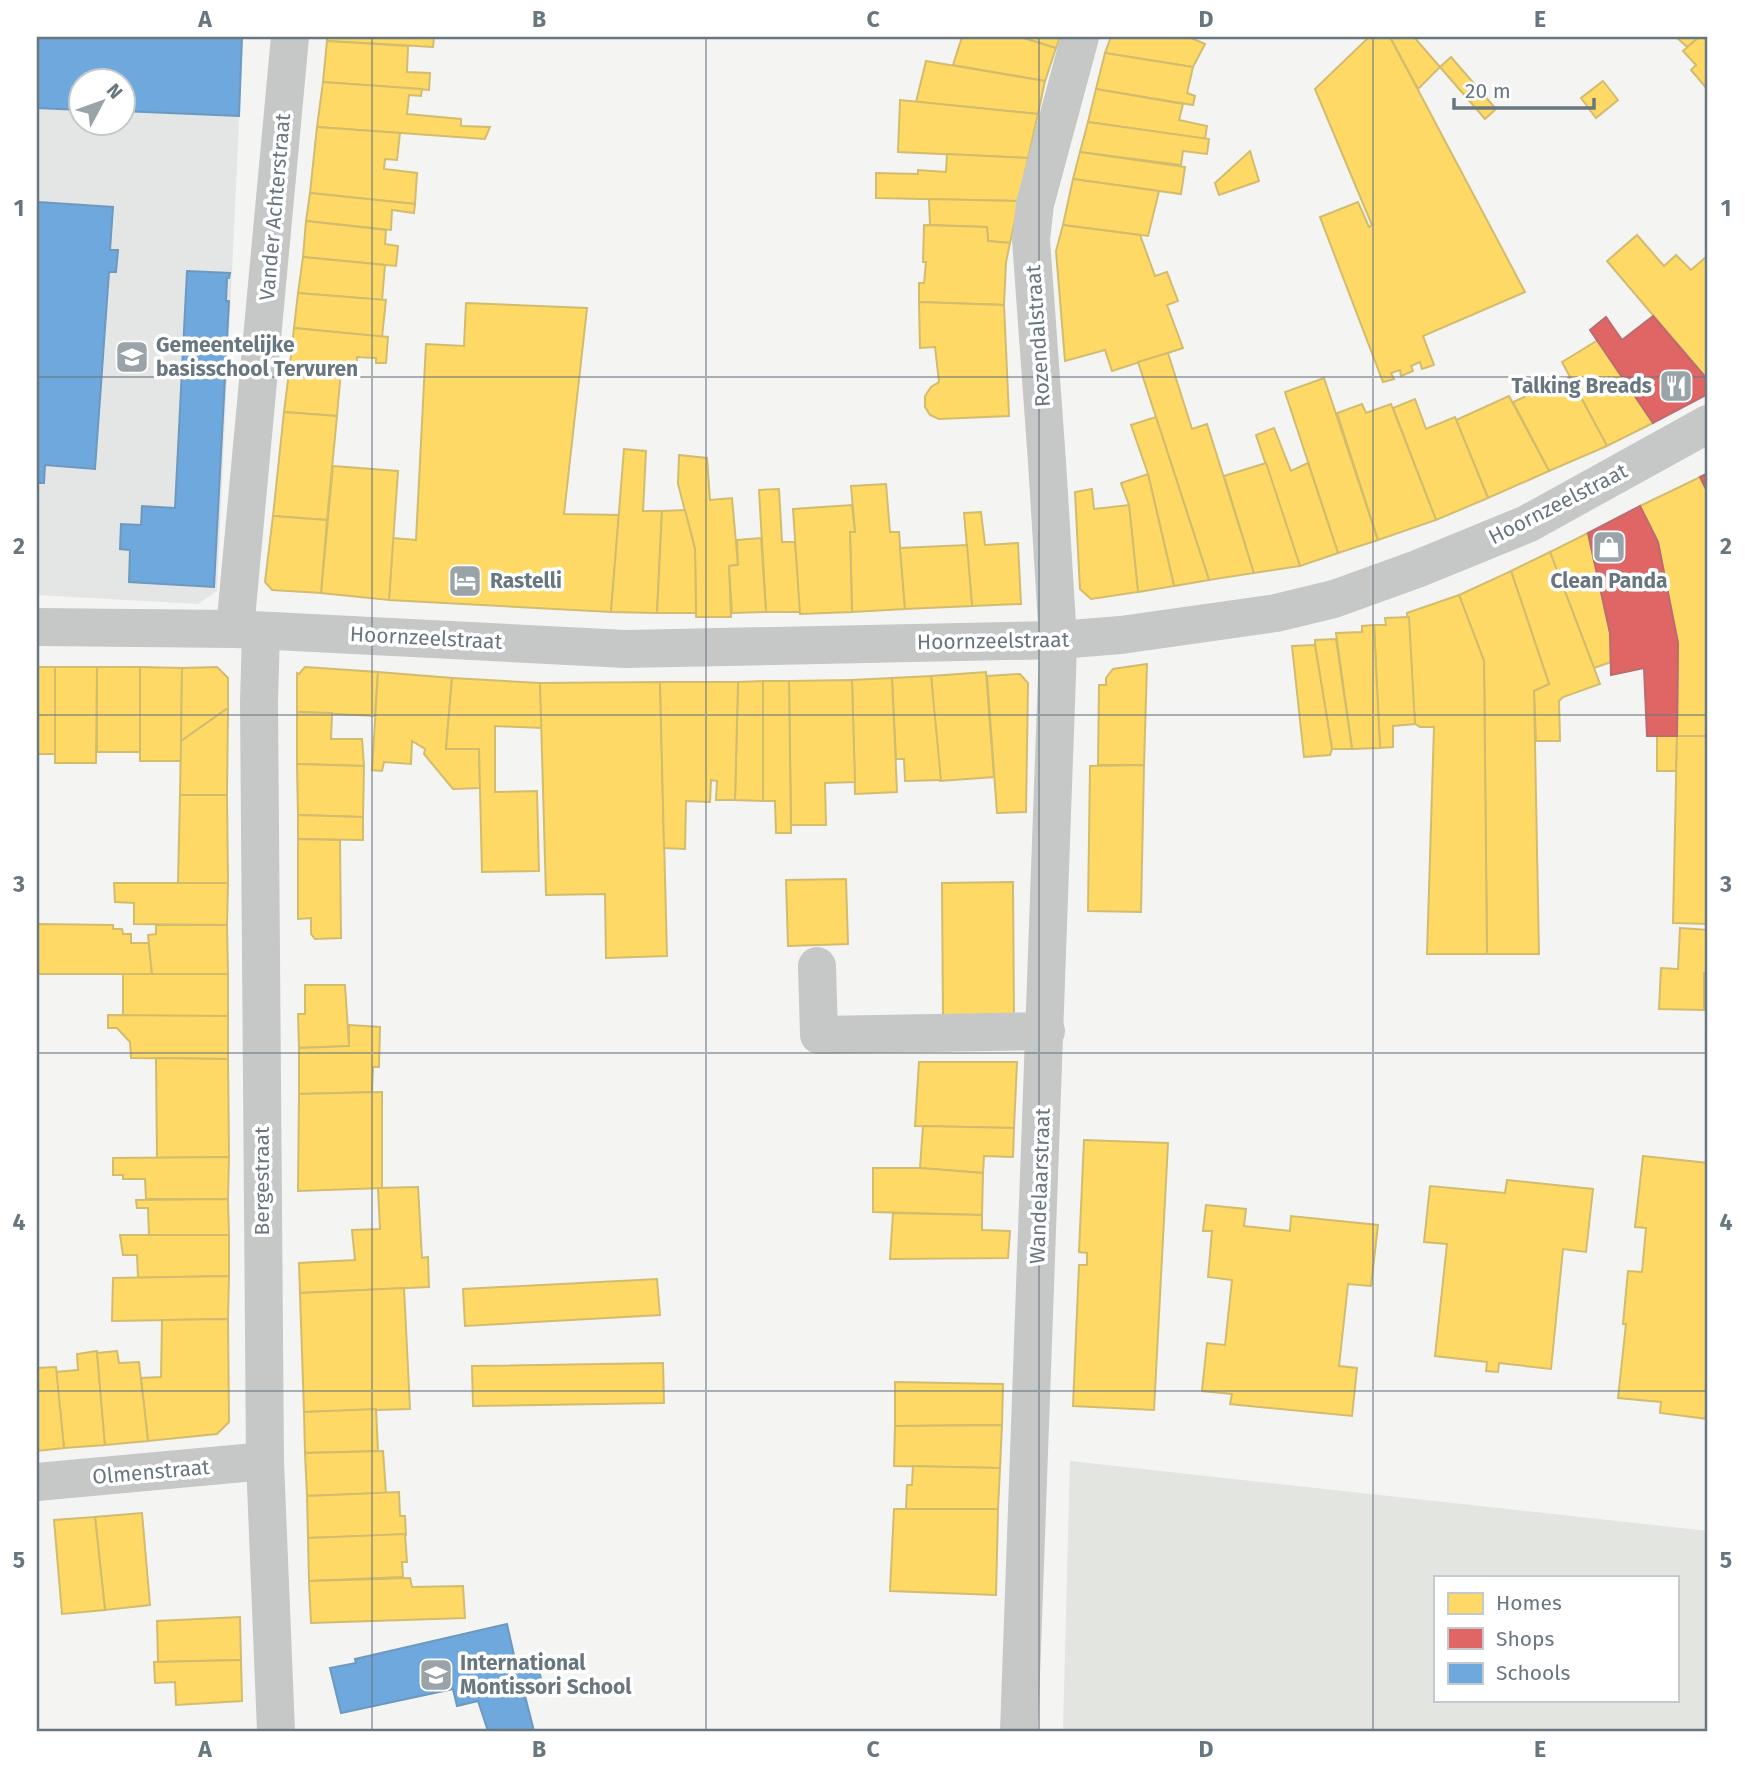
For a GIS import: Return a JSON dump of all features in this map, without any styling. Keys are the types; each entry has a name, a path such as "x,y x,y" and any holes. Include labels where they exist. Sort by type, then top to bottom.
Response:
{"street":[{"name":"Vander Achterstraat","path":"248,630 290,37"},
{"name":"Rozendalstraat","path":"1058,640 1031,240 1035,204 1080,37"},
{"name":"Hoornzeelstraat","path":"37,626 248,630 626,649 1058,640 1121,635 1276,612 1334,599 1528,524 1708,424"},
{"name":"Bergestraat","path":"248,630 258,702 265,1461 276,1731"},
{"name":"Wandelaarstraat","path":"1019,1731 1058,640"},
{"path":"817,966 819,1035 1046,1031"},
{"name":"Olmenstraat","path":"37,1482 265,1461"}],"shaded area":[{"name":"Gemeentelijke basisschool Tervuren","path":"37,37 243,37 217,591 198,604 37,595"},
{"path":"1070,1461 1708,1531 1708,1731 1063,1731"}],"building: Homes":[{"path":"327,37 434,37 433,47 327,41"},
{"path":"962,37 1021,37 1056,48 1045,81 953,65"},
{"path":"1021,37 1060,37 1056,48"},
{"path":"1111,37 1189,37 1205,44 1193,67 1105,53"},
{"path":"1369,37 1390,37 1525,292 1423,336 1434,365 1422,369 1420,362 1411,366 1413,371 1401,376 1400,370 1391,373 1394,379 1383,382 1320,217 1358,202 1369,227 1372,225 1315,89"},
{"path":"1390,37 1414,37 1440,67 1418,89"},
{"path":"1676,37 1699,37 1687,47"},
{"path":"1699,37 1708,37 1708,90 1691,70 1696,65 1683,51"},
{"path":"327,41 408,46 407,72 430,73 429,90 323,82"},
{"path":"1105,53 1193,67 1187,93 1195,96 1193,105 1096,89"},
{"path":"1451,57 1496,109 1485,119 1440,67"},
{"path":"926,61 1045,81 1038,114 916,102"},
{"path":"1603,81 1618,100 1596,118 1581,98"},
{"path":"323,82 422,89 421,96 409,95 407,114 461,119 461,126 490,127 485,139 317,127"},
{"path":"1096,89 1183,104 1179,120 1207,126 1205,139 1088,122"},
{"path":"900,100 1038,114 1028,158 898,152"},
{"path":"1088,122 1209,139 1207,154 1183,151 1181,165 1080,152"},
{"path":"317,127 400,133 397,160 385,159 384,169 417,173 415,204 310,193"},
{"path":"1250,151 1259,181 1219,195 1215,183"},
{"path":"1080,152 1185,167 1181,194 1073,179"},
{"path":"947,154 1028,158 1019,201 876,198 876,173 918,174 918,170 946,172"},
{"path":"1073,179 1159,191 1148,236 1063,225"},
{"path":"310,193 415,204 414,213 392,210 391,230 306,221"},
{"path":"929,199 1019,201 1010,243 988,241 987,227 930,225"},
{"path":"306,221 386,230 385,244 398,246 396,266 303,257"},
{"path":"924,225 987,227 988,241 1010,243 1006,262 1004,305 919,302 919,283 924,283 926,262 923,262"},
{"path":"1063,225 1140,235 1155,276 1167,272 1178,301 1167,305 1183,348 1112,371 1105,350 1065,361 1056,251"},
{"path":"1637,235 1664,266 1676,255 1691,270 1706,257 1708,260 1708,380 1607,261"},
{"path":"303,257 385,265 382,300 298,293"},
{"path":"298,293 386,300 382,337 294,328"},
{"path":"919,302 1004,305 1009,416 939,419 930,415 925,407 925,396 931,387 939,382 935,347 920,348"},
{"path":"466,303 587,308 564,514 619,515 611,612 389,600 393,538 416,540 426,344 464,346"},
{"path":"294,328 388,337 386,363 376,363 376,358 357,357 356,371 290,364"},
{"path":"1598,340 1653,423 1607,446 1562,362"},
{"path":"1168,353 1192,429 1207,424 1254,573 1209,580 1138,362"},
{"path":"290,364 341,370 337,416 284,412"},
{"path":"1570,377 1607,446 1549,471 1513,402"},
{"path":"1324,378 1378,540 1338,553 1285,392"},
{"path":"1509,396 1549,471 1488,498 1456,420"},
{"path":"1415,399 1426,429 1455,417 1488,498 1436,520 1393,408"},
{"path":"1362,404 1366,413 1391,404 1436,520 1378,540 1337,413"},
{"path":"284,412 337,416 327,520 273,516"},
{"path":"1156,417 1209,580 1174,586 1148,474 1131,425"},
{"path":"1274,428 1291,471 1308,463 1338,553 1300,566 1256,435"},
{"path":"624,449 646,451 643,511 662,511 657,613 611,612"},
{"path":"679,455 707,458 710,500 732,498 738,565 729,566 731,617 696,617 695,549 678,484"},
{"path":"1266,463 1300,566 1254,573 1224,476"},
{"path":"333,466 398,471 389,600 321,593"},
{"path":"1148,474 1174,586 1138,592 1129,505 1121,483"},
{"path":"1700,477 1708,493 1708,736 1677,736 1678,643 1658,542 1640,506"},
{"path":"886,484 890,532 899,532 905,609 852,612 850,532 855,532 851,486"},
{"path":"779,489 782,542 795,542 801,612 766,612 759,490"},
{"path":"1092,489 1094,509 1129,505 1138,592 1091,599 1080,589 1075,492"},
{"path":"852,505 855,532 850,532 852,612 800,614 793,509"},
{"path":"685,510 695,549 696,613 657,613 662,511"},
{"path":"981,512 985,545 1018,543 1021,604 972,606 964,513"},
{"path":"273,516 327,520 321,593 272,590 265,582"},
{"path":"1588,533 1610,633 1611,662 1594,668 1550,552"},
{"path":"761,538 766,612 732,613 729,566 738,565 737,540"},
{"path":"967,545 972,606 905,609 900,548"},
{"path":"1550,552 1600,684 1563,697 1559,701 1560,741 1536,741 1534,691 1549,684 1511,571"},
{"path":"1511,571 1549,684 1534,691 1539,954 1487,954 1484,661 1459,595"},
{"path":"1459,595 1484,661 1487,954 1427,954 1434,727 1420,727 1415,724 1407,613"},
{"path":"1409,617 1415,724 1393,726 1393,747 1380,748 1374,625 1386,625 1385,618"},
{"path":"1374,625 1380,748 1352,749 1336,633 1362,632 1362,626"},
{"path":"1336,639 1352,749 1332,749 1315,645 1315,640"},
{"path":"1315,645 1332,749 1330,755 1304,757 1292,646"},
{"path":"1147,664 1144,765 1098,765 1099,685 1106,685 1106,678 1113,669"},
{"path":"37,667 55,667 55,754 37,754"},
{"path":"55,667 97,667 96,763 55,763"},
{"path":"97,667 140,667 140,752 97,752"},
{"path":"140,667 182,668 181,761 140,761"},
{"path":"217,667 228,678 228,708 181,741 182,668"},
{"path":"305,667 378,672 375,716 297,712 297,673"},
{"path":"378,672 452,678 446,749 479,749 480,788 453,789 424,754 425,749 412,741 411,764 384,762 382,771 372,770"},
{"path":"986,672 994,777 940,781 931,676"},
{"path":"1020,674 1028,683 1026,812 997,813 987,676"},
{"path":"931,676 941,780 905,781 904,759 896,759 892,678"},
{"path":"452,678 540,683 542,728 495,726 495,792 537,791 539,871 482,872 479,749 446,749"},
{"path":"892,678 897,792 855,794 852,680"},
{"path":"852,680 855,782 825,783 826,825 791,825 789,681"},
{"path":"763,681 789,681 791,833 776,833 775,801 763,801"},
{"path":"763,681 763,801 735,800 738,682"},
{"path":"660,682 667,956 606,958 605,894 546,895 540,683"},
{"path":"660,682 738,682 735,800 716,800 717,781 711,780 710,802 686,801 685,849 664,848"},
{"path":"228,708 227,795 180,795 181,741"},
{"path":"297,712 332,713 331,739 362,739 364,766 297,764"},
{"path":"1657,736 1677,736 1676,771 1657,771"},
{"path":"1677,736 1708,736 1708,924 1673,923"},
{"path":"297,764 364,766 363,817 298,815"},
{"path":"1144,765 1141,912 1088,911 1090,766"},
{"path":"180,795 227,795 228,883 178,883"},
{"path":"298,815 363,817 363,840 298,839"},
{"path":"298,839 340,840 341,938 315,939 311,934 311,918 298,919"},
{"path":"846,879 848,944 788,946 786,880"},
{"path":"1013,882 1014,1021 943,1021 942,883"},
{"path":"114,883 228,883 227,925 134,924 134,903 115,902"},
{"path":"37,924 113,925 113,929 122,929 123,934 131,934 131,943 149,943 152,974 37,974"},
{"path":"156,925 227,925 228,974 152,974 148,935 156,934"},
{"path":"1680,928 1708,930 1708,973 1704,973 1704,1010 1659,1009 1661,968 1678,969"},
{"path":"123,974 228,974 228,1016 123,1016"},
{"path":"305,985 345,985 349,1046 299,1048 298,1014 305,1014"},
{"path":"108,1015 228,1016 228,1059 131,1058 130,1042 117,1028 108,1028"},
{"path":"349,1025 380,1027 379,1067 373,1067 372,1092 299,1094 299,1048 349,1046"},
{"path":"156,1058 228,1059 229,1157 157,1158"},
{"path":"919,1062 1017,1062 1014,1128 915,1126"},
{"path":"382,1092 382,1188 298,1191 299,1094"},
{"path":"923,1126 1014,1128 1013,1157 984,1156 983,1173 920,1168"},
{"path":"1084,1140 1168,1143 1154,1410 1073,1406 1079,1265 1087,1265 1087,1253 1079,1252"},
{"path":"1643,1156 1708,1163 1708,1419 1660,1413 1661,1402 1618,1398 1626,1324 1623,1324 1628,1271 1642,1272 1646,1228 1635,1227"},
{"path":"229,1157 228,1199 146,1199 145,1179 123,1179 123,1175 113,1175 113,1158"},
{"path":"873,1168 920,1168 983,1173 982,1215 873,1212"},
{"path":"1507,1180 1593,1189 1586,1252 1563,1249 1551,1369 1499,1363 1498,1372 1486,1371 1487,1362 1435,1356 1447,1244 1424,1242 1430,1186 1505,1193"},
{"path":"418,1187 422,1258 428,1257 429,1287 300,1293 299,1263 355,1260 352,1230 380,1229 378,1188"},
{"path":"228,1199 229,1235 149,1235 148,1208 137,1208 136,1200"},
{"path":"1206,1205 1246,1209 1244,1226 1290,1231 1291,1216 1378,1225 1371,1286 1348,1284 1339,1366 1357,1368 1352,1416 1230,1404 1232,1394 1202,1391 1207,1343 1225,1345 1232,1280 1208,1277 1212,1231 1203,1231"},
{"path":"893,1213 982,1215 982,1230 1010,1231 1008,1258 890,1259"},
{"path":"120,1235 229,1235 229,1276 138,1278 137,1255 123,1255"},
{"path":"229,1276 228,1319 112,1321 113,1278"},
{"path":"657,1279 660,1315 465,1326 463,1289"},
{"path":"404,1288 410,1409 304,1412 300,1293"},
{"path":"228,1319 229,1422 217,1434 148,1441 141,1378 161,1377 162,1320"},
{"path":"97,1351 105,1445 64,1448 56,1372 78,1370 77,1354"},
{"path":"117,1351 119,1363 139,1362 148,1441 105,1445 97,1353"},
{"path":"663,1363 664,1403 473,1406 472,1366"},
{"path":"56,1367 64,1448 37,1451 37,1368"},
{"path":"895,1382 1003,1384 1002,1425 895,1426"},
{"path":"376,1409 378,1451 305,1453 304,1412"},
{"path":"1002,1425 1000,1468 894,1466 895,1426"},
{"path":"383,1451 386,1493 307,1496 305,1453"},
{"path":"913,1466 1000,1468 998,1509 906,1509 907,1485 912,1485"},
{"path":"399,1492 400,1516 405,1516 406,1535 308,1538 307,1496"},
{"path":"894,1509 998,1509 996,1595 890,1591"},
{"path":"142,1513 150,1605 105,1610 95,1517"},
{"path":"95,1517 105,1610 62,1614 54,1520"},
{"path":"405,1534 407,1562 402,1562 403,1577 309,1581 308,1538"},
{"path":"410,1578 412,1587 463,1586 465,1618 311,1623 309,1581"},
{"path":"240,1617 241,1660 158,1662 157,1621"},
{"path":"241,1660 242,1701 176,1705 175,1682 155,1683 154,1662"}],"building: Shops":[{"path":"1653,316 1708,380 1708,394 1653,423 1590,330 1606,317 1622,340"},
{"path":"1708,473 1708,493 1700,477"},
{"path":"1640,506 1658,542 1678,643 1677,736 1647,736 1644,668 1611,675 1610,633 1588,533"}],"building: Schools":[{"path":"37,37 242,37 239,116 136,112 136,66 66,66 66,109 37,108"},
{"path":"38,202 113,207 110,250 118,250 116,272 109,272 95,469 45,465 44,483 37,483"},
{"path":"187,271 230,273 227,278 226,301 229,301 214,587 129,582 130,550 120,549 121,524 141,525 142,506 175,508"},
{"name":"International Montissori School","path":"507,1624 516,1664 536,1658 542,1683 523,1688 534,1731 488,1731 478,1701 457,1706 453,1689 341,1713 330,1668 356,1663 355,1659"}],"place":[{"name":"Gemeentelijke basisschool Tervuren","path":"132,357"},
{"name":"Talking Breads","path":"1676,386"},
{"name":"Clean Panda","path":"1609,547"},
{"name":"Rastelli","path":"465,581"},
{"name":"International Montissori School","path":"436,1675"}]}
